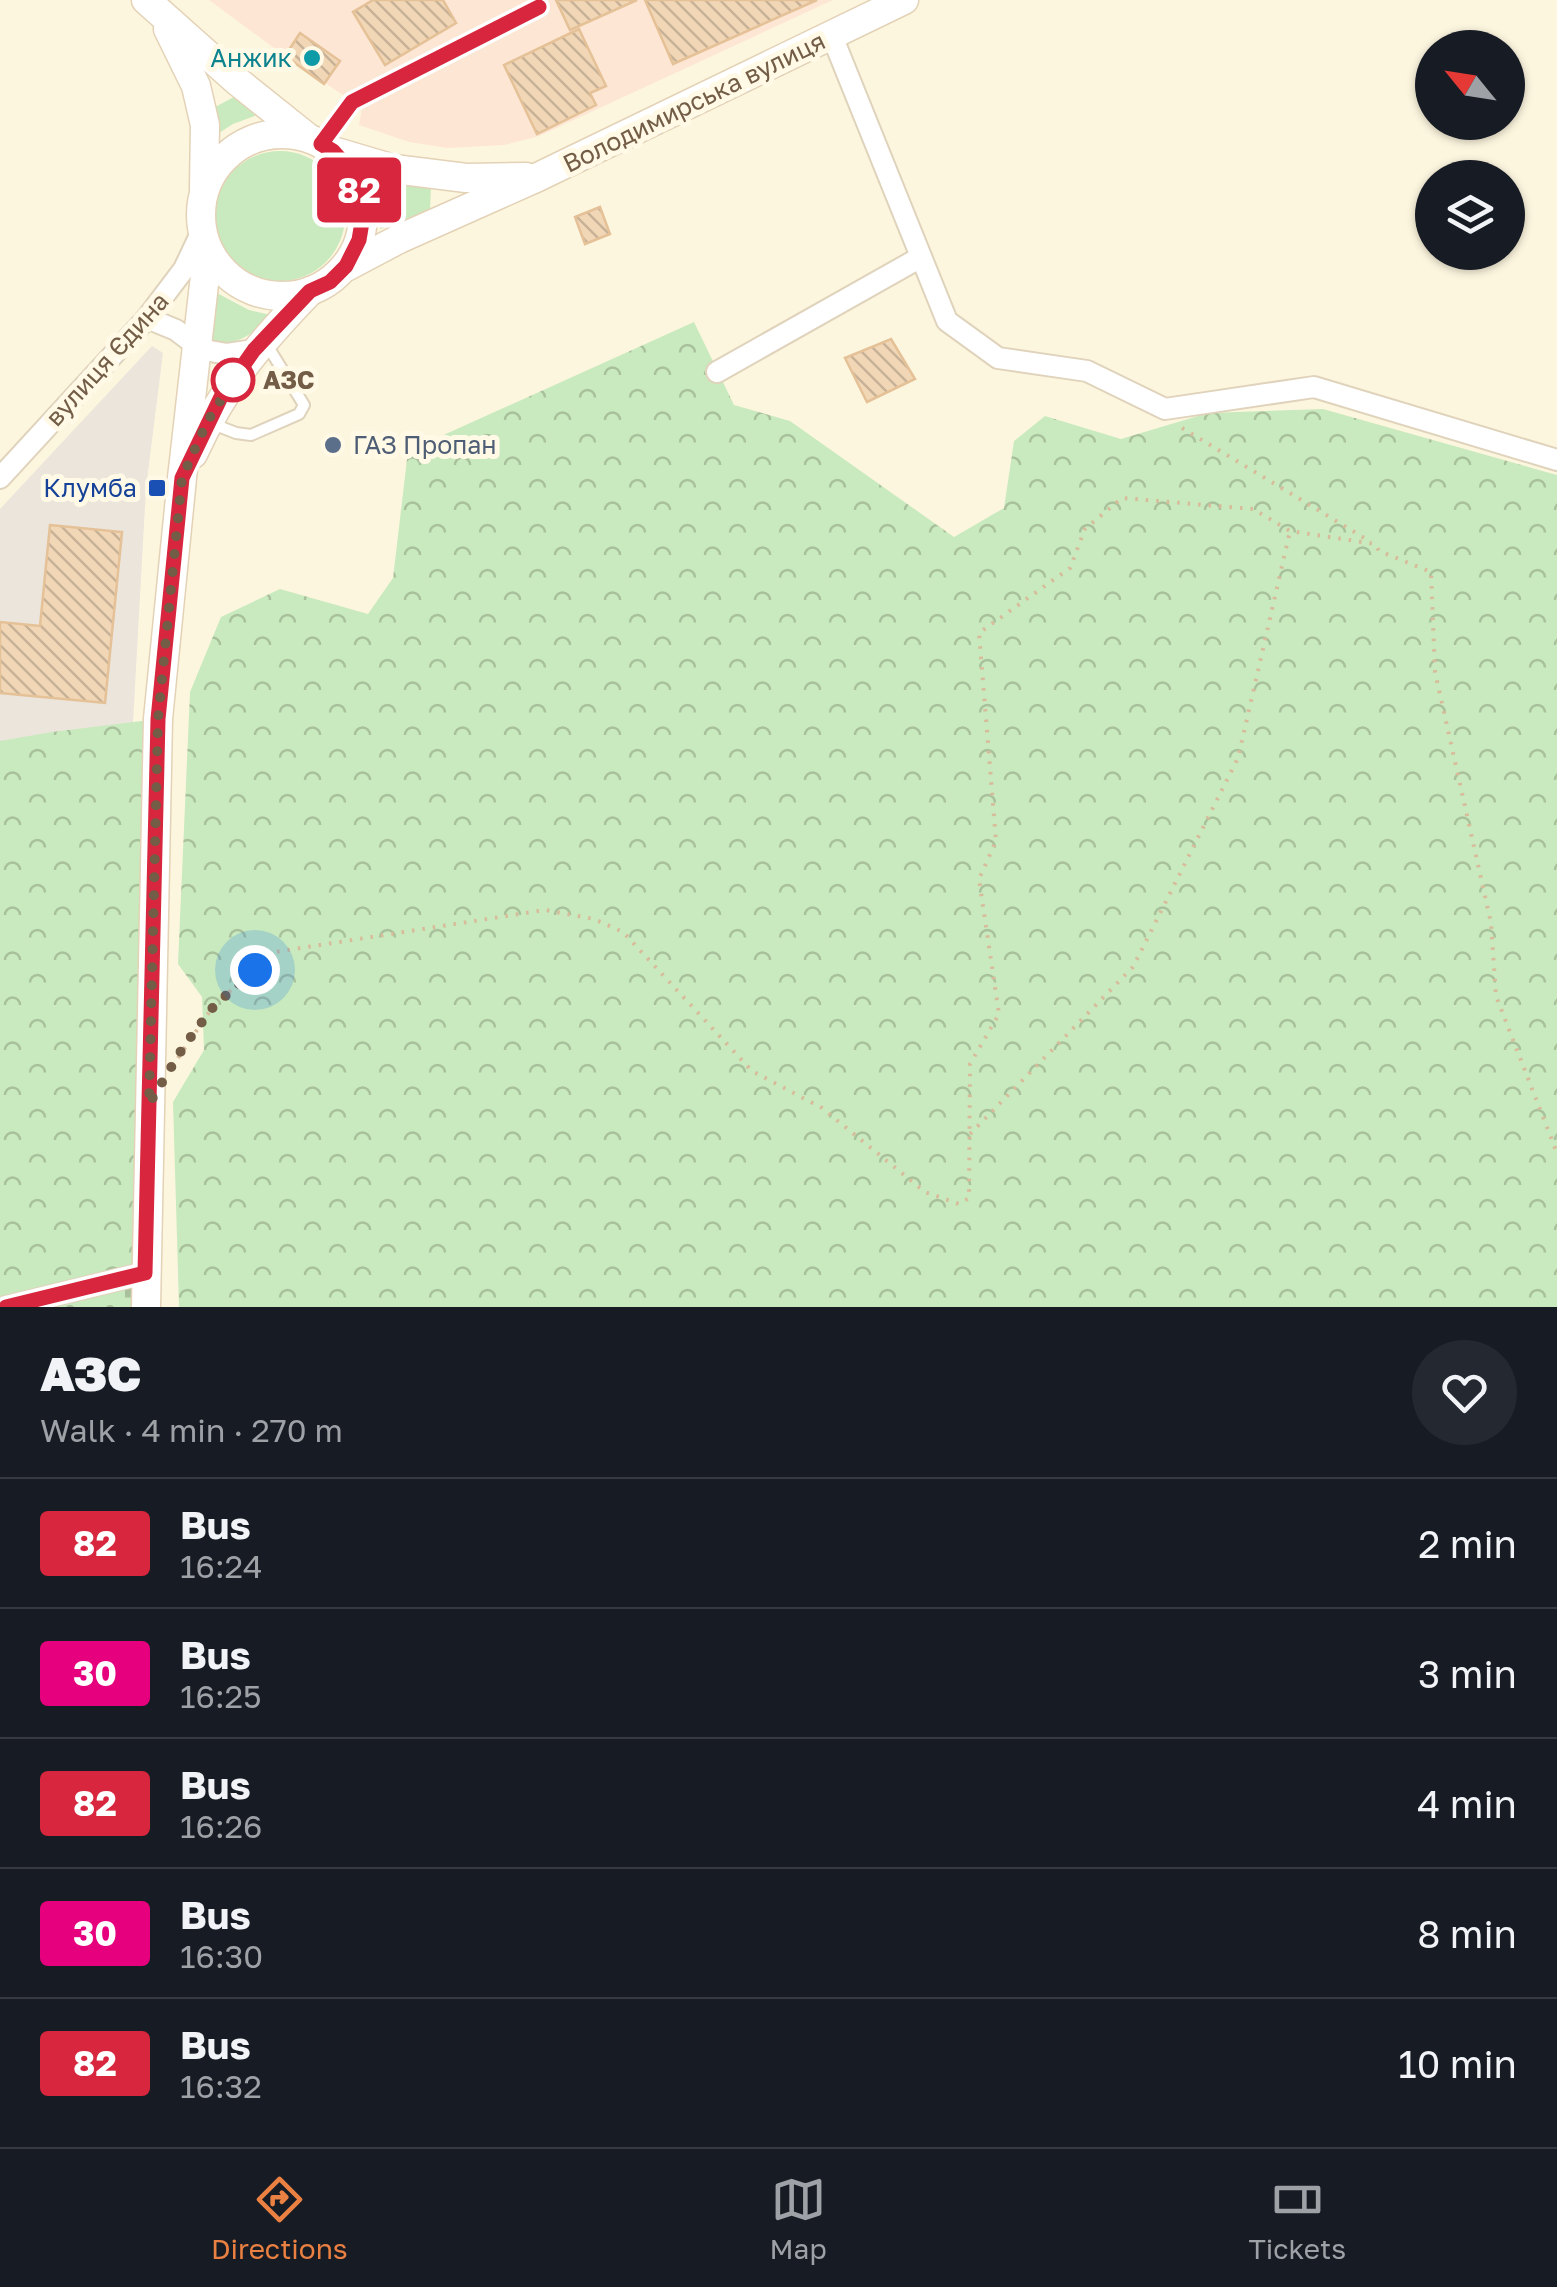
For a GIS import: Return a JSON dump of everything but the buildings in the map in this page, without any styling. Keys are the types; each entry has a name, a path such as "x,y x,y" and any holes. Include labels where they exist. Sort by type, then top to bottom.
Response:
{"street":[{"name":"Володимирська вулиця","path":"346,266 904,0"},
{"name":"Володимирська вулиця","path":"152,5 237,81 320,144 394,168 454,177 538,177"},
{"name":"Володимирська вулиця","path":"152,5 180,49 196,86 205,125 204,191"},
{"path":"832,36 946,321 998,358 1087,371 1166,409 1314,388 1557,460"},
{"path":"146,1307 158,719 197,346 205,240 201,211 204,191 216,168 234,150 256,138 282,134 320,144 349,169 360,192 363,216 359,240 346,266 330,282 310,291 286,296 262,294 240,285 221,270 205,240"},
{"name":"вулиця Єдина","path":"0,478 147,318 205,240"},
{"path":"717,372 921,258"},
{"path":"182,478 221,397 259,344 310,291"},
{"path":"147,318 176,330 197,346 226,354 259,344"},
{"path":"6,1307 145,1273"}],"lane":[{"path":"320,144 352,102 539,7"},
{"path":"207,422 251,435 299,414 304,405 259,344"}],"path":[{"path":"1172,422 1374,544 1379,551 1431,572 1435,672 1491,923 1496,996 1557,1153"},
{"path":"176,1061 214,1006 275,952 546,910 594,919 622,932 752,1071 822,1108 925,1192 959,1204 969,1198 970,1064 1000,1014 978,878 996,841 979,633 1070,568 1085,528 1122,498 1253,509 1290,531 1374,544"},
{"path":"970,1134 1133,968 1238,758 1290,531"}],"shaded area":[{"path":"209,0 833,0 539,136 504,145 448,148 409,142 359,125 362,108"},
{"path":"152,346 163,353 146,488 129,795 0,745 0,509"}],"green space":[{"path":"234,97 257,115 219,133 215,107"},
{"path":"280,151 305,156 326,170 340,191 345,216 340,241 326,262 305,276 280,281 255,276 234,262 220,241 215,216 220,191 234,170 255,156"},
{"path":"373,172 431,187 430,211 380,229 381,210"},
{"path":"215,292 249,310 271,315 245,337 212,342"},
{"path":"694,322 734,405 790,421 954,537 1004,508 1014,441 1045,416 1121,439 1208,413 1323,409 1557,475 1557,1307 179,1307 173,1102 204,1050 202,997 178,964 190,692 221,617 280,589 368,614 393,578 408,451"},
{"path":"158,719 145,1273 0,1307 0,741"},
{"path":"145,1273 146,1307 6,1307"}],"bus line":[{"name":"82","path":"6,1307 145,1273 158,719 182,478 221,397 254,350 310,291 330,282 346,266 359,240 363,216 360,192 349,169 321,144 352,102 539,7"}],"place":[{"name":"Анжик","path":"312,58"},
{"name":"АЗС","path":"233,380"},
{"name":"ГАЗ Пропан","path":"333,445"},
{"name":"Клумба","path":"157,488"}],"route":[{"path":"233,380 241,368 207,422 182,478 158,719 149,1104 214,1006 255,970"}]}
